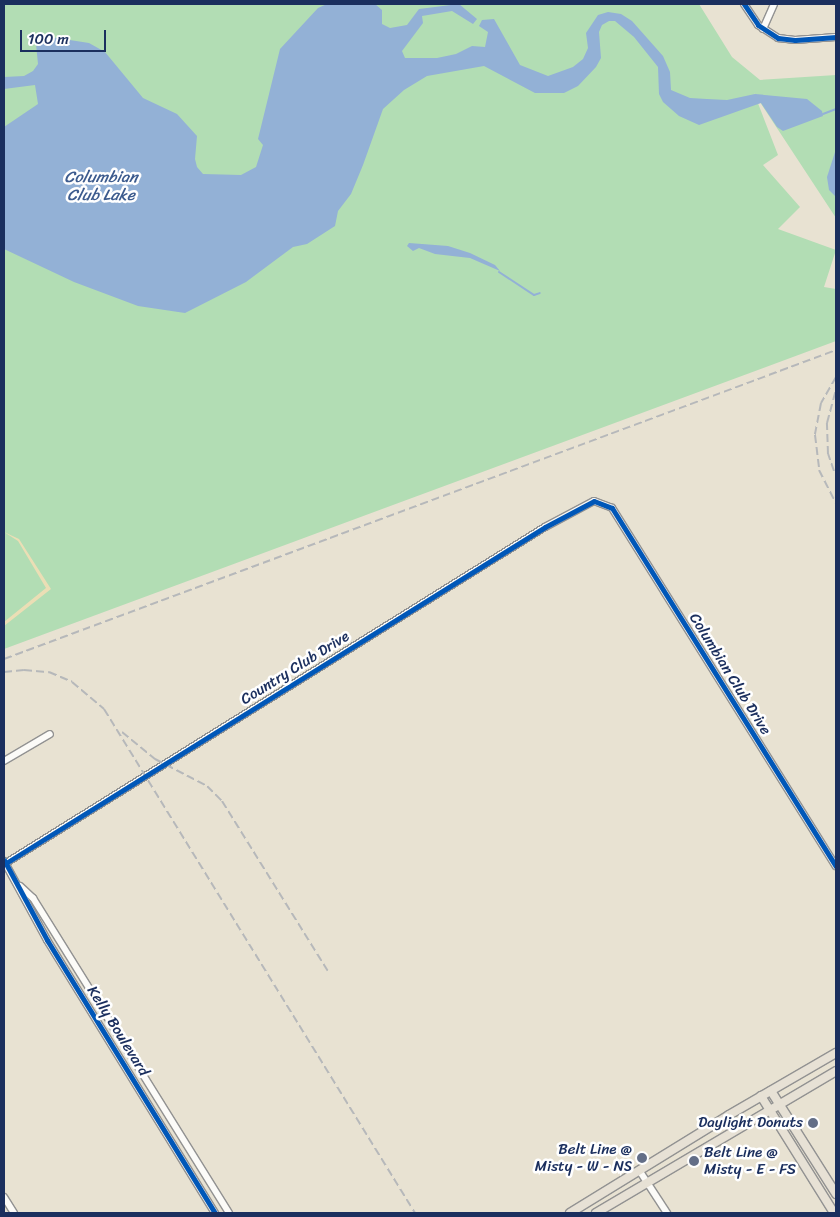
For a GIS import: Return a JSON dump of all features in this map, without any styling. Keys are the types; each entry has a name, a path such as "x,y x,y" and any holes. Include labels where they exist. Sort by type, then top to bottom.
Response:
{"main road":[{"path":"570,1213 761,1096 836,1053"},
{"path":"596,1213 836,1071"},
{"path":"770,1091 836,1194"},
{"path":"761,1096 834,1213"},
{"path":"792,1147 802,1140"}],"street":[{"path":"745,4 763,29 778,38 795,40 836,37"},
{"path":"763,29 774,4"},
{"name":"Country Club Drive","path":"5,862 579,506 599,501"},
{"name":"Columbian Club Drive","path":"599,501 612,508 836,866"},
{"path":"4,761 50,734"},
{"name":"Kelly Boulevard","path":"5,862 19,886 24,902 215,1213"},
{"name":"Kelly Boulevard","path":"19,886 32,898 229,1213"},
{"path":"59,960 67,954"},
{"path":"136,1085 146,1079"},
{"path":"639,1170 667,1213"},
{"path":"4,1197 14,1213"},
{"path":"210,1205 220,1200"}],"green space":[{"path":"4,4 699,4 732,57 760,80 836,75 836,218 754,93 778,155 763,165 800,207 778,229 836,250 824,287 836,289 836,341 4,649"}],"sand":[{"path":"4,532 19,539 51,589 4,626 4,622 46,588 18,541"}],"water":[{"name":"Columbian Club Lake","path":"327,4 375,4 382,10 382,24 390,28 407,25 419,9 459,4 477,19 473,24 452,11 422,16 423,23 402,51 405,58 437,58 456,54 472,46 485,47 488,32 479,26 482,20 494,19 520,65 548,76 573,67 583,59 588,48 586,33 598,15 608,12 621,14 632,21 663,56 670,72 671,90 690,98 727,100 755,94 807,99 822,111 823,116 783,131 777,127 761,103 699,125 679,116 663,102 659,94 658,67 634,37 615,21 609,21 602,25 599,32 601,58 596,67 578,86 564,93 535,93 484,66 427,76 404,90 383,109 351,194 338,211 335,226 307,244 293,247 246,282 185,313 138,306 74,282 4,249 4,127 38,104 35,85 4,89 4,77 24,76 33,71 38,64 36,44 44,36 89,43 105,52 143,98 177,114 197,136 195,159 197,167 203,174 241,175 256,167 263,145 258,139 280,49 318,8"},
{"path":"836,149 836,197 829,190 827,177"},
{"path":"409,243 448,246 470,253 495,265 500,271 470,258 435,254 419,248 413,251 407,246"}],"waterway":[{"path":"823,114 836,109"},
{"path":"499,272 534,295 540,293"}],"railway":[{"path":"4,659 836,350"},
{"path":"836,377 821,403 815,435 819,470 836,504"},
{"path":"834,471 828,454 827,423 836,390"},
{"path":"4,672 24,670 49,672 72,682 104,709 415,1213"},
{"path":"122,732 155,759 207,786 222,801 328,971"}],"cycle path":[{"path":"744,4 758,25 778,38 795,40 836,37"},
{"path":"6,863 545,527 594,501 612,508 836,866"},
{"path":"4,860 47,940 215,1213"}],"place":[{"name":"Daylight Donuts","path":"813,1123"},
{"name":"Belt Line @ Misty - W - NS","path":"642,1158"},
{"name":"Belt Line @ Misty - E - FS","path":"694,1161"}]}
